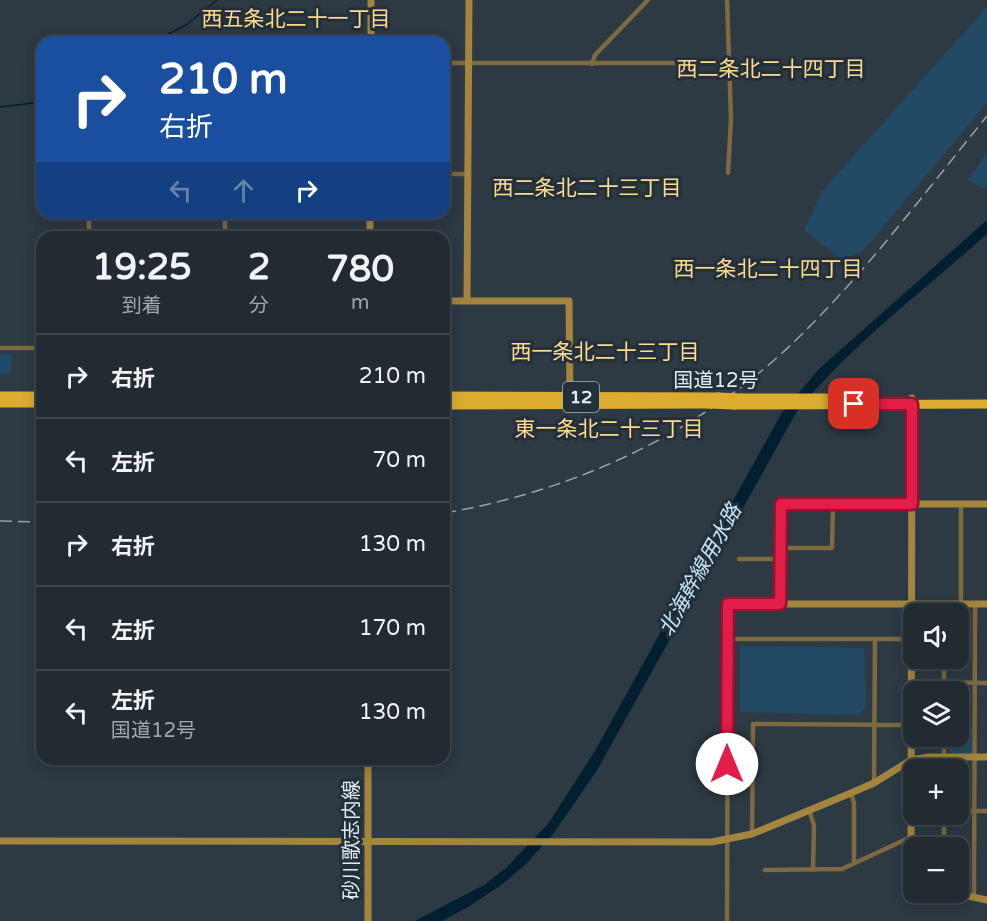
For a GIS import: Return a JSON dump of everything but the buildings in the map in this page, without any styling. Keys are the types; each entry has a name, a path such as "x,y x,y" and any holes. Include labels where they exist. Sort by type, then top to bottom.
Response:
{"highway":[{"path":"0,396 36,396"},
{"name":"国道12号","path":"450,396 742,398 783,401 912,401 987,398"},
{"name":"国道12号","path":"450,405 734,405 783,401"},
{"name":"国道12号","path":"912,401 987,404"},
{"path":"0,403 36,403"}],"street":[{"path":"370,0 370,36"},
{"path":"467,301 469,0"},
{"path":"592,64 595,55 648,0"},
{"path":"728,0 728,173"},
{"path":"450,63 729,63"},
{"path":"450,174 469,174"},
{"path":"450,301 569,301 570,397"},
{"path":"0,348 36,348"},
{"path":"912,401 912,603"},
{"path":"780,604 781,504 987,504"},
{"path":"780,548 832,548 833,504"},
{"path":"961,504 961,603"},
{"path":"739,559 780,559"},
{"path":"726,921 728,604 903,604"},
{"path":"969,604 987,604"},
{"path":"974,897 975,604"},
{"path":"728,639 903,639"},
{"path":"874,639 874,783"},
{"path":"969,683 987,683"},
{"path":"752,834 753,724 903,725"},
{"path":"945,747 945,757"},
{"path":"922,759 987,757"},
{"path":"727,764 753,764"},
{"name":"砂川歌志内線","path":"368,765 368,921"},
{"path":"0,842 727,841 752,834 851,793 874,783 903,765"},
{"path":"851,793 854,803 854,863"},
{"path":"809,810 814,825 813,870"},
{"path":"969,811 987,811"},
{"path":"911,825 911,837"},
{"path":"765,870 842,869 903,841"},
{"path":"969,896 987,900"}],"shaded area":[{"path":"987,7 987,103 861,253 840,258 804,230 822,191"},
{"path":"987,153 987,185 982,188 968,180"},
{"path":"0,354 12,354 11,374 0,374"},
{"path":"740,646 864,648 866,707 860,715 740,712"},
{"path":"969,728 973,728 972,755 949,755 949,747 969,747"}],"water":[{"name":"北海幹線用水路","path":"987,220 987,234 864,341 797,411 596,772 553,834 525,865 500,886 468,907 442,921 415,921 484,885 506,868 548,824 595,751 781,414 819,369"}],"waterway":[{"path":"165,36 186,25 217,0"},
{"path":"0,107 36,103"}],"railway":[{"path":"450,512 541,490 588,473 678,429 721,402 761,372 798,338 848,286 987,116"},
{"path":"0,521 36,522"}],"district":[{"name":"西五条北二十一丁目","path":"296,19"},
{"name":"西二条北二十四丁目","path":"771,69"},
{"name":"西二条北二十三丁目","path":"587,188"},
{"name":"西一条北二十四丁目","path":"768,269"},
{"name":"西一条北二十三丁目","path":"605,352"},
{"name":"東一条北二十三丁目","path":"609,429"}],"route":[{"path":"727,764 728,604 780,604 781,504 912,504 912,404 854,404"}]}
